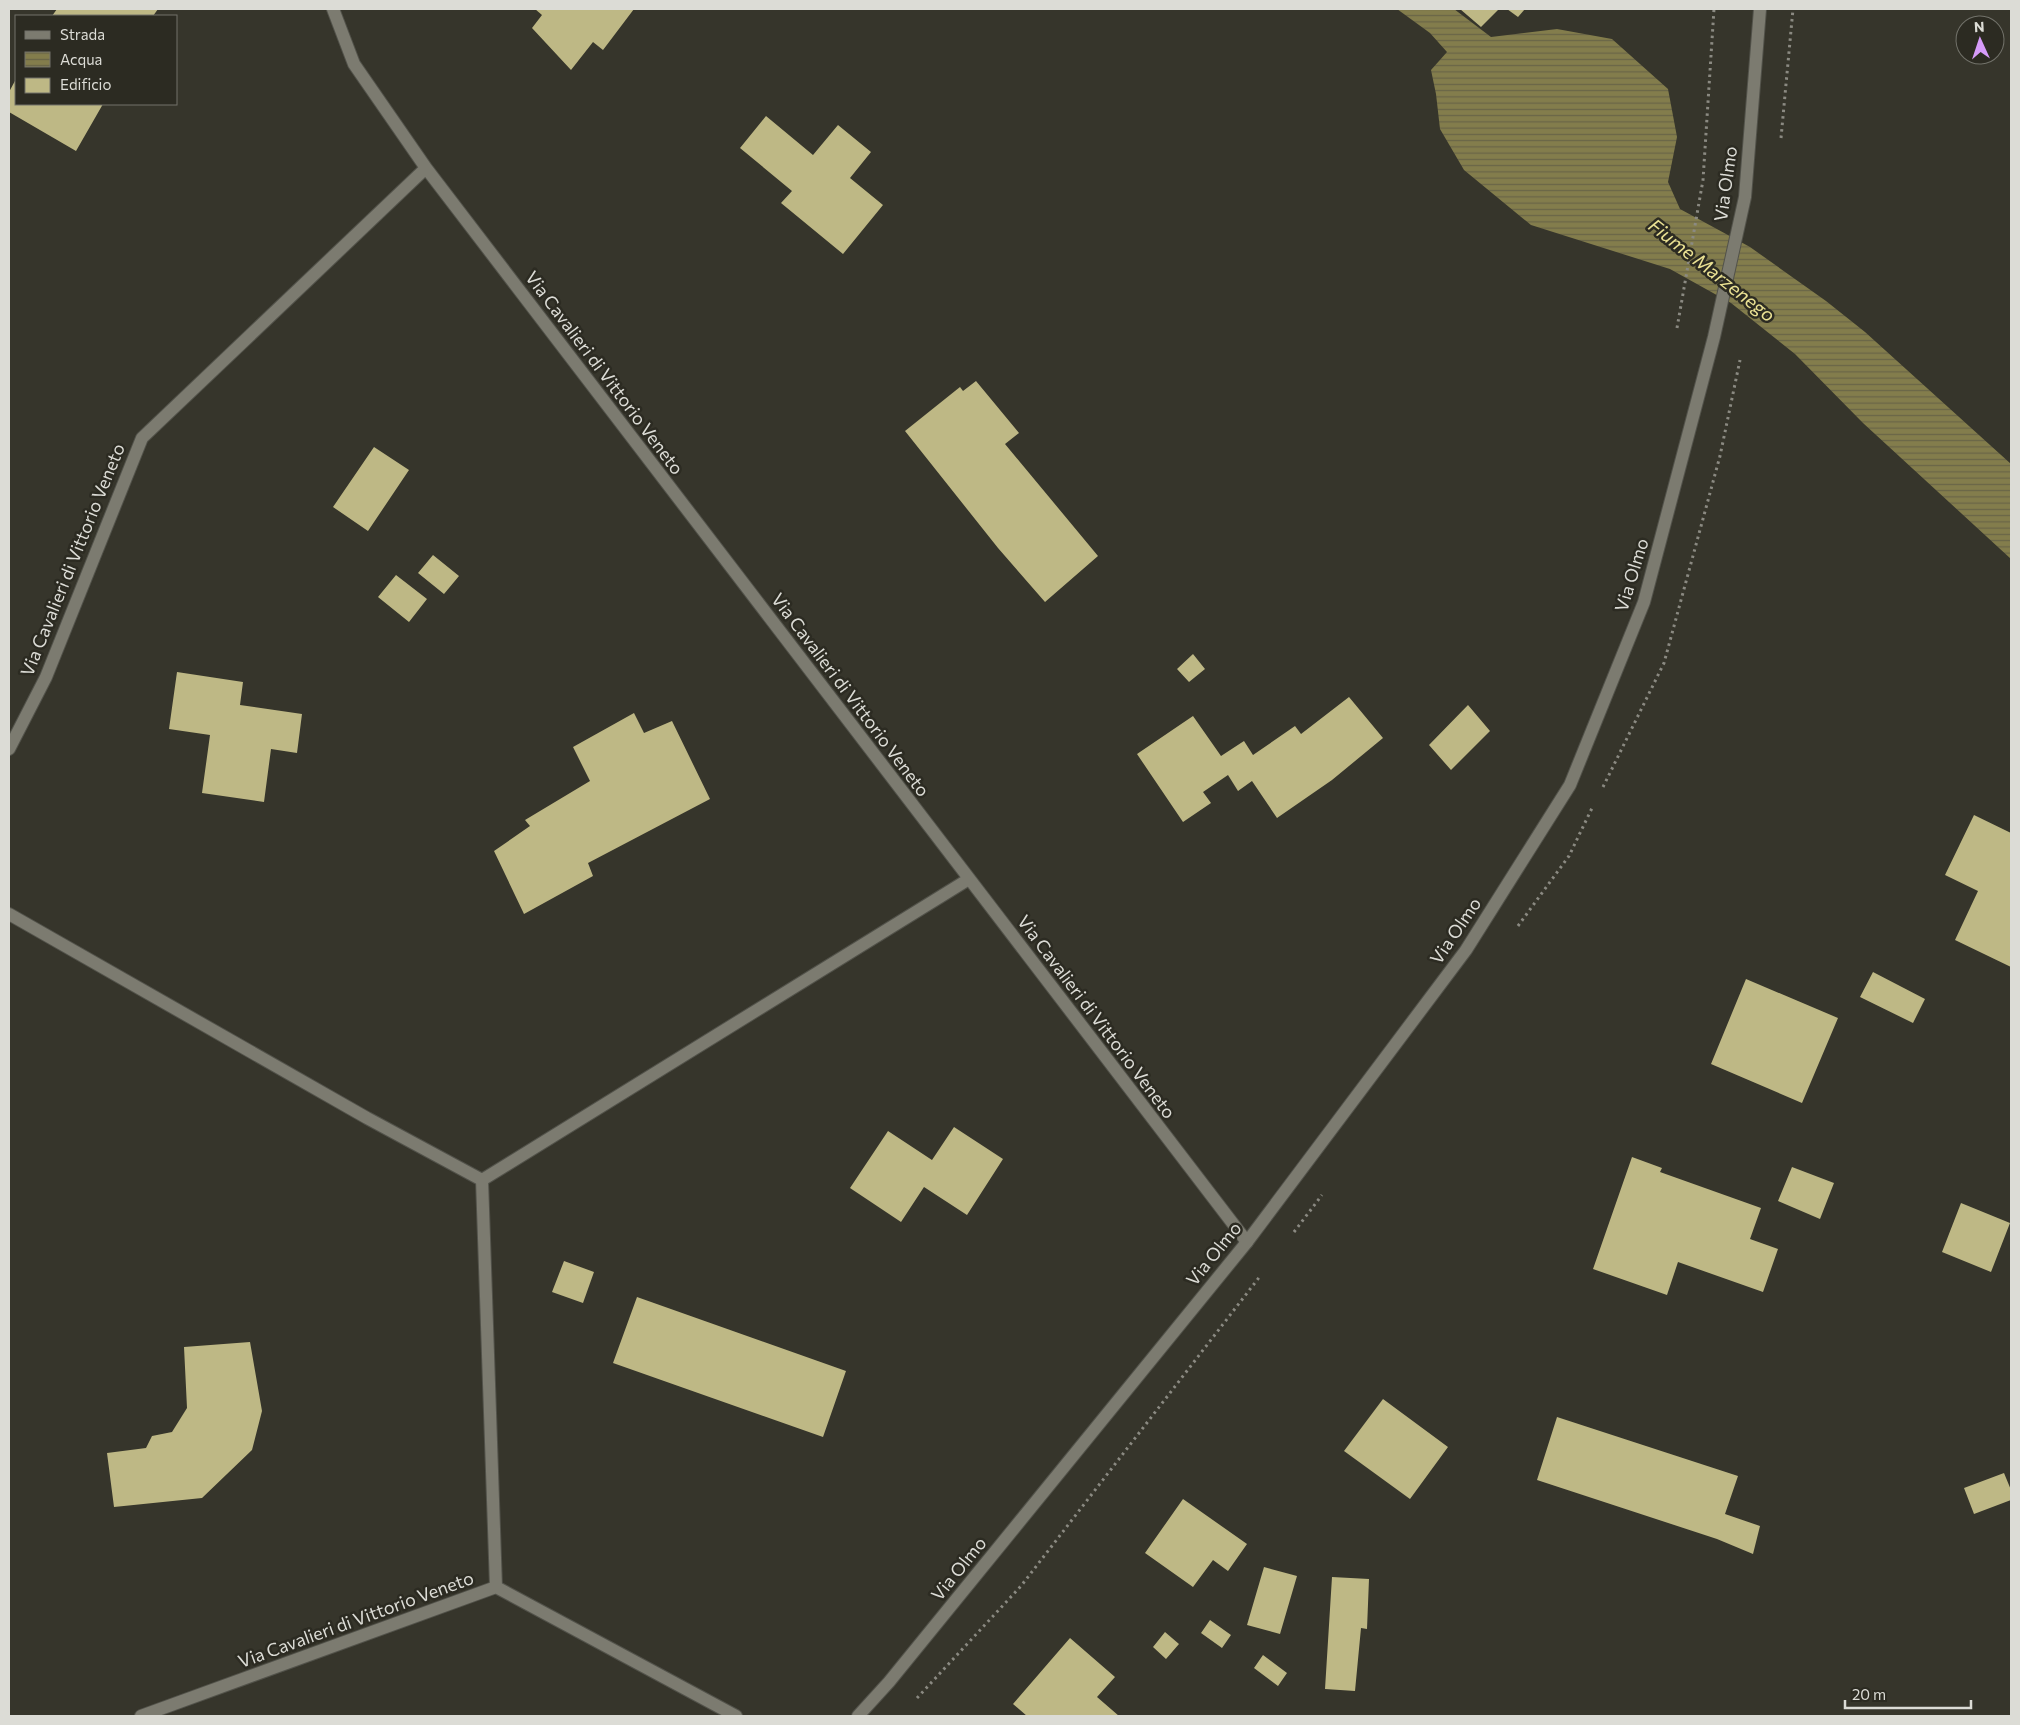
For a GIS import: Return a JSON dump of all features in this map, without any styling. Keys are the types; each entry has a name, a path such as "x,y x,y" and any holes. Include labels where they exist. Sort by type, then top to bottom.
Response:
{"street":[{"name":"Via Cavalieri di Vittorio Veneto","path":"333,9 354,64 426,168 1247,1242"},
{"name":"Via Olmo","path":"858,1716 890,1682 1247,1242 1466,950 1570,784 1644,602 1714,337 1745,196 1760,9"},
{"name":"Via Cavalieri di Vittorio Veneto","path":"9,749 46,677 142,438 426,168"},
{"path":"482,1180 969,879"},
{"path":"9,914 367,1118 482,1180"},
{"path":"482,1180 496,1587"},
{"name":"Via Cavalieri di Vittorio Veneto","path":"141,1716 496,1587 736,1716"}],"path":[{"path":"1677,328 1703,180 1714,9"},
{"path":"1781,143 1793,9"}],"water":[{"name":"Fiume Marzenego","path":"1397,9 1454,9 1491,37 1557,29 1612,39 1668,89 1677,137 1668,182 1680,209 1750,247 1826,301 1865,332 2011,464 2011,559 1863,423 1795,354 1731,303 1670,269 1531,225 1464,170 1440,129 1431,70 1447,52 1430,33"}],"building":[{"path":"57,9 158,9 154,15 53,15"},
{"path":"535,9 634,9 603,50 593,42 571,70 532,28 542,15"},
{"path":"1460,9 1499,9 1481,27"},
{"path":"1507,9 1525,9 1518,17"},
{"path":"15,81 15,105 102,105 76,151 9,112 9,92"},
{"path":"766,116 813,155 838,125 871,152 850,178 883,205 843,254 781,203 792,191 740,148"},
{"path":"976,381 1019,433 1005,444 1098,556 1045,602 998,548 905,431 960,387 963,391"},
{"path":"374,447 409,470 368,531 333,507"},
{"path":"433,555 459,576 444,594 418,573"},
{"path":"396,575 427,599 409,622 378,597"},
{"path":"1193,654 1205,669 1189,682 1177,669"},
{"path":"177,672 243,682 240,705 302,714 297,753 271,749 264,802 202,793 210,735 169,729"},
{"path":"1349,697 1383,738 1332,780 1277,818 1252,781 1238,791 1228,775 1203,792 1211,803 1183,822 1137,754 1193,716 1221,756 1244,741 1253,755 1295,726 1301,734"},
{"path":"1468,705 1490,731 1451,770 1429,745"},
{"path":"634,713 644,733 672,721 710,799 588,863 593,876 524,914 494,851 530,826 525,820 590,781 573,747"},
{"path":"1974,815 2011,833 2011,967 1955,940 1978,891 1945,875"},
{"path":"1873,972 1925,999 1913,1023 1860,997"},
{"path":"1746,979 1838,1018 1802,1103 1711,1064"},
{"path":"954,1127 1003,1159 967,1215 924,1187 901,1222 850,1188 888,1131 932,1160"},
{"path":"1632,1157 1662,1168 1660,1172 1761,1208 1750,1239 1778,1249 1763,1292 1678,1262 1667,1295 1593,1269"},
{"path":"1792,1167 1834,1183 1820,1219 1778,1201"},
{"path":"1961,1203 2010,1223 1991,1272 1942,1252"},
{"path":"564,1261 594,1272 583,1303 552,1292"},
{"path":"637,1297 846,1371 823,1437 613,1363"},
{"path":"250,1342 262,1411 252,1450 202,1498 114,1507 107,1453 146,1448 152,1436 172,1432 187,1408 184,1347"},
{"path":"1383,1399 1448,1447 1410,1499 1344,1451"},
{"path":"1557,1417 1738,1476 1725,1514 1760,1526 1753,1554 1717,1539 1537,1480"},
{"path":"2004,1473 2011,1490 2011,1500 1974,1514 1964,1488"},
{"path":"1183,1499 1247,1544 1228,1571 1213,1560 1193,1587 1145,1553"},
{"path":"1264,1567 1297,1576 1280,1634 1247,1625"},
{"path":"1332,1577 1369,1579 1367,1629 1361,1628 1355,1691 1325,1689"},
{"path":"1210,1620 1231,1635 1222,1648 1201,1633"},
{"path":"1165,1632 1179,1644 1166,1659 1153,1647"},
{"path":"1070,1638 1115,1677 1097,1697 1119,1716 1027,1716 1013,1704"},
{"path":"1263,1655 1287,1673 1278,1686 1254,1668"}]}
